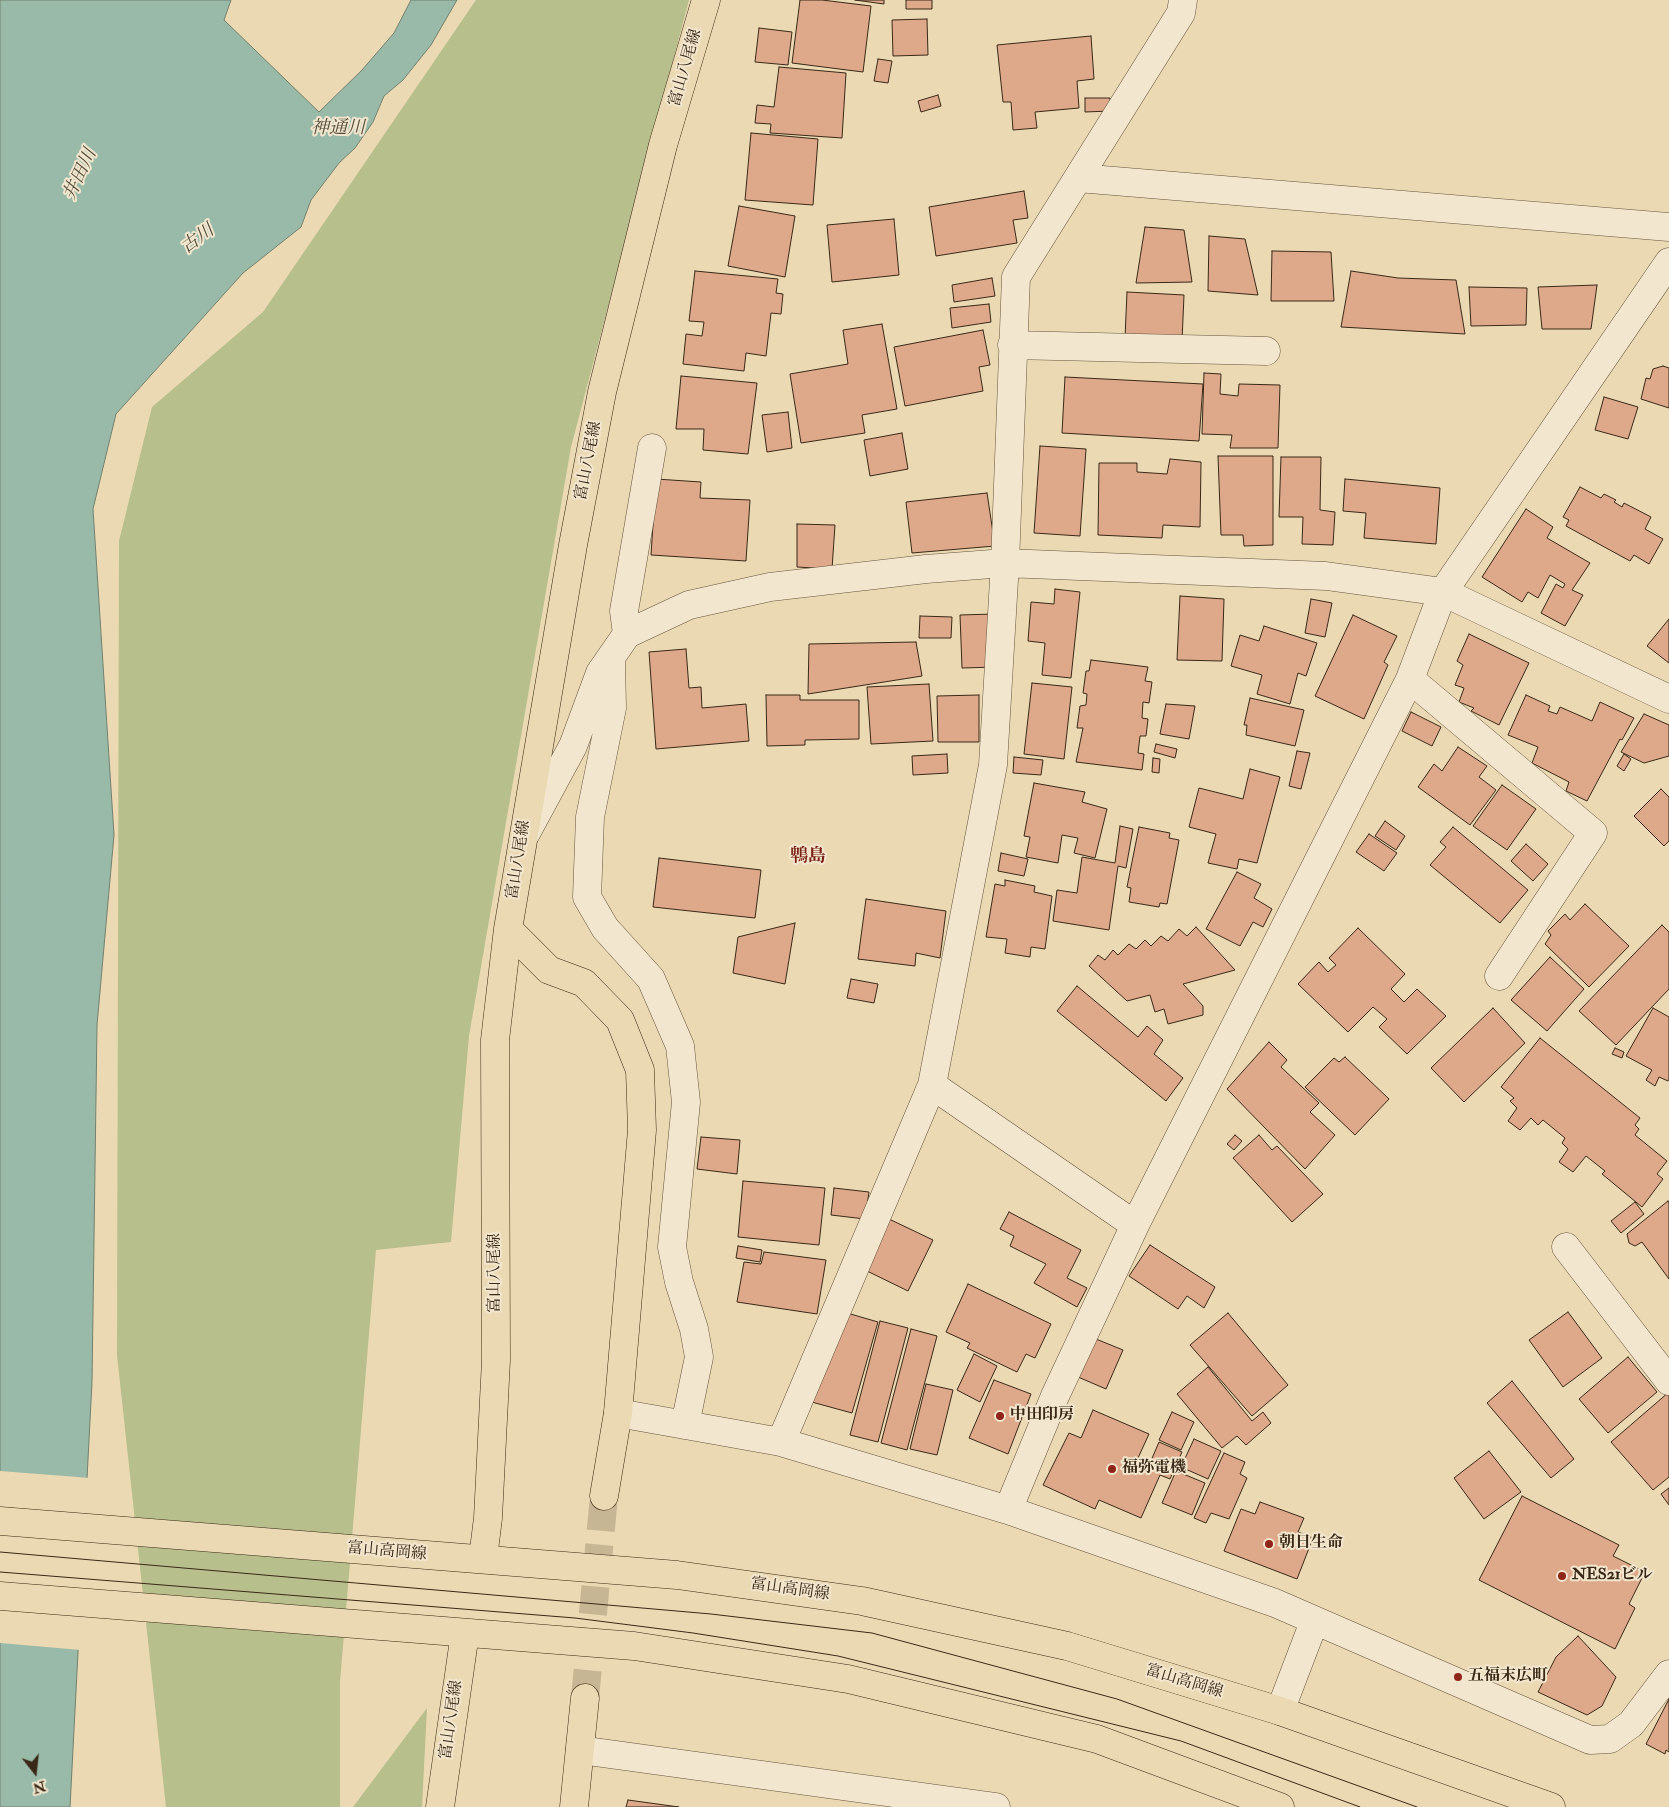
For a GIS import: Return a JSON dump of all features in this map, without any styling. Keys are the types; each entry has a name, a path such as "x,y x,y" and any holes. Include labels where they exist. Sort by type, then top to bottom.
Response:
{"main road":[{"name":"富山八尾線","path":"483,1558 488,1518 496,1360 495,1040 508,929 573,545 602,392 663,145 706,0"},
{"path":"508,929 550,970 584,983 620,1020 640,1070 642,1130 618,1413 604,1496"},
{"name":"富山高岡線","path":"0,1521 483,1558 677,1575 862,1601 1067,1646 1280,1711 1552,1807"},
{"path":"0,1596 634,1646 848,1679 1097,1740 1280,1807"},
{"name":"富山八尾線","path":"440,1807 453,1632"},
{"path":"574,1807 585,1698"}],"street":[{"path":"782,1442 932,1085 993,765 1005,563 1016,277 1181,13 1183,0"},
{"path":"1078,178 1669,228"},
{"path":"1008,1510 1055,1396 1135,1225 1410,679 1443,592 1669,262"},
{"path":"1012,345 1266,351"},
{"path":"627,634 624,611 652,448"},
{"path":"522,839 573,746 600,673 627,634 689,605 770,587 926,569 1005,563 1326,576 1443,592 1669,699"},
{"path":"611,657 612,708 590,817 587,897 605,928 651,979 680,1046 686,1102 672,1247 679,1282 694,1329 699,1357 685,1425"},
{"path":"1410,679 1593,833 1499,976"},
{"path":"932,1085 1135,1225"},
{"path":"1566,1247 1669,1381"},
{"path":"618,1413 782,1442 1008,1510 1275,1603 1314,1622 1590,1740 1610,1739 1631,1724 1669,1674"},
{"path":"1280,1711 1314,1622"},
{"path":"580,1750 891,1800 996,1807"}],"green space":[{"path":"476,0 689,0 571,447 469,1036 451,1242 376,1250 340,1682 340,1807 166,1807 117,1355 119,541 152,407 263,312"},
{"path":"427,1708 422,1807 353,1807"}],"water":[{"path":"0,0 231,0 224,20 319,112 362,70 394,33 411,0 457,0 431,45 403,80 384,96 373,122 355,148 339,163 311,200 301,227 243,273 116,414 93,509 114,835 97,1025 92,1382 70,1807 0,1807"}],"pier":[{"path":"0,1471 90,1478 81,1650 0,1643"}],"building":[{"path":"800,0 822,0 871,6 863,72 792,63"},
{"path":"855,0 884,0 884,4"},
{"path":"906,0 932,0 932,9 906,9"},
{"path":"927,19 928,55 893,56 892,20"},
{"path":"759,28 792,32 788,65 755,62"},
{"path":"1091,36 1094,79 1077,81 1079,108 1035,112 1037,128 1013,130 1011,102 1003,102 997,45"},
{"path":"878,59 892,61 888,83 874,81"},
{"path":"779,67 846,73 842,138 770,133 771,124 755,123 757,105 774,107"},
{"path":"938,95 941,106 921,112 918,101"},
{"path":"1085,98 1110,98 1110,111 1085,112"},
{"path":"751,133 818,139 813,205 745,200"},
{"path":"1024,191 1028,218 1013,220 1017,243 936,256 929,207"},
{"path":"739,206 795,216 785,277 728,266"},
{"path":"894,219 899,275 832,282 827,225"},
{"path":"1145,227 1184,230 1192,282 1136,283"},
{"path":"1209,236 1245,239 1258,295 1208,291"},
{"path":"1272,251 1331,252 1334,301 1271,301"},
{"path":"695,271 778,279 776,293 783,294 781,314 771,313 766,356 746,353 744,371 683,364 686,334 702,336 704,322 689,321"},
{"path":"1351,271 1398,278 1456,280 1465,334 1341,327"},
{"path":"992,278 995,296 954,302 952,285"},
{"path":"1597,285 1591,329 1542,329 1538,287"},
{"path":"1469,287 1527,288 1526,325 1471,326"},
{"path":"1127,292 1184,295 1182,341 1125,338"},
{"path":"989,304 991,322 952,328 950,308"},
{"path":"882,324 897,409 862,415 865,433 801,443 790,374 848,364 843,330"},
{"path":"983,330 990,365 979,367 983,391 905,406 894,347"},
{"path":"1663,366 1669,368 1669,408 1641,399 1646,378 1650,379 1653,369"},
{"path":"1204,373 1221,374 1220,394 1238,396 1239,384 1280,385 1278,448 1230,448 1232,435 1202,434"},
{"path":"681,376 757,383 748,454 703,450 704,429 676,429"},
{"path":"1065,377 1203,384 1199,441 1062,433"},
{"path":"1604,397 1638,407 1628,439 1595,430"},
{"path":"788,412 792,448 767,452 762,415"},
{"path":"902,433 908,469 870,476 864,440"},
{"path":"1040,446 1086,449 1080,536 1034,533"},
{"path":"1218,456 1273,456 1273,545 1244,546 1243,535 1221,535"},
{"path":"1281,457 1321,457 1320,510 1335,512 1333,545 1302,544 1303,517 1279,517"},
{"path":"1170,459 1201,462 1200,527 1163,525 1162,538 1098,535 1099,463 1137,463 1137,472 1167,474"},
{"path":"656,479 701,482 700,498 750,500 746,561 651,555"},
{"path":"1345,479 1440,488 1436,544 1364,538 1366,513 1343,511"},
{"path":"1580,487 1601,498 1604,494 1616,500 1614,502 1622,507 1624,503 1651,517 1645,529 1663,539 1649,564 1634,555 1630,561 1566,526 1569,520 1563,517"},
{"path":"987,493 995,546 912,553 906,502"},
{"path":"1526,509 1553,527 1547,538 1590,563 1572,590 1583,595 1565,626 1541,613 1556,584 1563,588 1565,584 1550,575 1538,598 1528,592 1522,602 1482,577"},
{"path":"797,524 835,525 832,569 797,567"},
{"path":"1055,589 1080,592 1071,678 1042,675 1045,643 1028,641 1031,602 1054,604"},
{"path":"1180,596 1224,599 1222,661 1177,660"},
{"path":"1311,599 1332,603 1325,637 1305,633"},
{"path":"994,614 997,667 962,668 960,615"},
{"path":"1353,615 1397,636 1384,662 1388,665 1364,719 1315,696"},
{"path":"920,616 952,617 951,638 919,638"},
{"path":"1669,619 1669,663 1647,646"},
{"path":"1264,626 1317,643 1306,676 1298,673 1290,704 1257,694 1262,675 1231,666 1240,635 1259,641"},
{"path":"1469,634 1529,663 1499,725 1471,711 1474,708 1459,702 1464,688 1455,685 1463,665 1457,661"},
{"path":"916,642 922,676 808,694 809,644"},
{"path":"686,649 689,688 701,687 702,708 746,704 749,741 656,749 649,652"},
{"path":"1091,660 1148,667 1145,681 1152,682 1149,703 1143,702 1142,718 1148,719 1146,736 1140,736 1138,753 1144,754 1142,770 1076,762 1083,728 1077,728 1080,706 1086,705 1087,694 1083,693 1086,671 1089,671"},
{"path":"1032,683 1072,687 1064,759 1024,754"},
{"path":"929,684 933,741 871,744 867,687"},
{"path":"766,695 800,695 800,700 859,700 859,739 805,740 805,745 767,746"},
{"path":"979,695 979,742 938,742 937,696"},
{"path":"1526,695 1550,706 1548,711 1557,714 1560,707 1592,721 1600,702 1634,718 1622,740 1620,739 1587,801 1566,791 1569,782 1532,763 1538,747 1508,735"},
{"path":"1250,698 1304,710 1295,746 1246,735 1247,725 1244,725"},
{"path":"1166,704 1195,706 1189,739 1160,734"},
{"path":"1411,712 1441,727 1432,746 1402,731"},
{"path":"1644,714 1669,725 1669,756 1644,763 1621,752"},
{"path":"1156,744 1177,749 1175,758 1154,752"},
{"path":"1458,747 1487,766 1479,777 1496,790 1470,825 1418,787 1434,764 1442,771"},
{"path":"1297,751 1310,753 1301,789 1289,786"},
{"path":"947,754 948,773 913,775 912,756"},
{"path":"1624,754 1631,759 1624,771 1617,766"},
{"path":"1014,757 1043,760 1041,775 1013,773"},
{"path":"1153,758 1160,759 1159,773 1152,772"},
{"path":"1250,769 1280,777 1257,863 1239,859 1237,869 1208,863 1216,834 1189,827 1199,788 1243,799"},
{"path":"1034,783 1085,792 1082,802 1107,809 1095,858 1074,853 1078,838 1062,835 1058,863 1026,857 1030,837 1024,836"},
{"path":"1502,785 1536,809 1507,850 1473,826"},
{"path":"1661,789 1669,797 1669,841 1664,846 1634,816"},
{"path":"1385,821 1405,836 1396,850 1375,836"},
{"path":"1120,826 1133,829 1126,868 1118,866 1109,930 1053,921 1057,890 1077,893 1082,857 1115,863"},
{"path":"1139,827 1170,833 1169,838 1179,840 1167,904 1160,903 1159,907 1129,902 1131,888 1127,887"},
{"path":"1453,827 1528,890 1500,923 1430,865 1446,847 1440,842"},
{"path":"1369,834 1397,853 1384,871 1356,852"},
{"path":"1526,844 1548,864 1533,881 1511,861"},
{"path":"1001,853 1028,859 1024,876 998,871"},
{"path":"659,858 761,870 755,918 653,907"},
{"path":"1237,872 1261,884 1254,898 1272,909 1263,927 1253,922 1240,946 1206,929"},
{"path":"1005,880 1035,886 1034,892 1052,896 1045,949 1031,947 1030,957 1005,953 1007,939 986,937 995,884 1005,886"},
{"path":"866,899 946,911 940,958 916,953 915,966 858,959"},
{"path":"1585,904 1629,946 1589,987 1545,944 1551,935 1548,931 1565,914 1570,920"},
{"path":"795,923 785,984 733,973 738,937"},
{"path":"1662,925 1669,932 1669,989 1616,1045 1579,1011"},
{"path":"1196,927 1235,970 1183,984 1203,1006 1203,1015 1168,1024 1164,1009 1155,1012 1150,995 1127,1001 1089,966 1098,955 1105,960 1113,950 1118,955 1129,944 1136,949 1145,940 1151,946 1161,936 1168,941 1179,929 1187,936"},
{"path":"1358,928 1405,974 1391,989 1404,1002 1417,989 1446,1016 1407,1054 1379,1027 1387,1019 1373,1007 1348,1032 1298,984 1319,962 1328,972 1336,965 1329,958"},
{"path":"1550,957 1584,989 1547,1031 1511,1000"},
{"path":"851,979 878,984 874,1003 847,998"},
{"path":"1077,986 1138,1037 1147,1026 1163,1040 1154,1054 1183,1078 1166,1101 1057,1011"},
{"path":"1493,1008 1525,1043 1464,1102 1431,1068"},
{"path":"1653,1008 1669,1017 1669,1079 1668,1081 1659,1077 1655,1086 1646,1080 1652,1070 1626,1056"},
{"path":"1540,1038 1640,1118 1635,1125 1639,1129 1635,1135 1667,1161 1657,1174 1663,1179 1642,1207 1602,1174 1605,1171 1586,1156 1573,1172 1559,1162 1568,1149 1562,1143 1565,1138 1543,1120 1538,1125 1531,1118 1520,1130 1508,1121 1517,1108 1510,1101 1514,1098 1501,1087"},
{"path":"1269,1042 1287,1060 1281,1067 1319,1103 1310,1112 1335,1135 1305,1169 1227,1089"},
{"path":"1615,1048 1624,1052 1622,1058 1612,1054"},
{"path":"1345,1057 1389,1099 1355,1135 1305,1087 1334,1058 1339,1062"},
{"path":"1235,1135 1242,1141 1234,1150 1227,1144"},
{"path":"1259,1135 1272,1150 1277,1146 1323,1194 1292,1222 1233,1158"},
{"path":"701,1137 740,1140 737,1174 697,1169"},
{"path":"743,1181 825,1188 819,1245 738,1237"},
{"path":"834,1188 869,1192 865,1219 831,1215"},
{"path":"1668,1201 1669,1279 1642,1242 1635,1246 1629,1243 1627,1234"},
{"path":"1635,1202 1644,1214 1621,1233 1611,1221"},
{"path":"1009,1212 1081,1250 1067,1278 1087,1288 1077,1307 1034,1283 1046,1264 1010,1246 1014,1236 1000,1229"},
{"path":"889,1219 933,1240 908,1291 865,1270"},
{"path":"1150,1245 1215,1287 1204,1308 1187,1296 1178,1309 1129,1276"},
{"path":"738,1246 762,1250 760,1262 736,1258"},
{"path":"764,1252 826,1260 817,1314 737,1302 744,1262 761,1264"},
{"path":"968,1284 1051,1324 1035,1358 1026,1354 1017,1372 967,1348 970,1343 946,1332"},
{"path":"1568,1312 1602,1358 1563,1387 1529,1340"},
{"path":"847,1313 878,1322 852,1413 808,1401"},
{"path":"1228,1313 1288,1385 1252,1416 1190,1345"},
{"path":"880,1321 908,1328 878,1442 850,1435"},
{"path":"911,1329 937,1336 907,1450 881,1443"},
{"path":"1096,1339 1123,1350 1106,1389 1078,1377"},
{"path":"974,1354 997,1366 980,1402 957,1390"},
{"path":"1628,1357 1657,1392 1608,1433 1579,1399"},
{"path":"1208,1367 1252,1421 1263,1412 1271,1423 1246,1445 1237,1436 1222,1448 1177,1394"},
{"name":"中田印房","path":"994,1380 1031,1394 1008,1454 969,1438"},
{"path":"1512,1381 1574,1459 1551,1478 1487,1403"},
{"path":"926,1384 953,1390 937,1455 910,1449"},
{"path":"1669,1392 1669,1477 1653,1490 1611,1442"},
{"name":"福弥電機","path":"1093,1410 1149,1434 1138,1458 1150,1463 1159,1442 1182,1452 1170,1479 1160,1475 1141,1518 1099,1500 1095,1509 1043,1485 1069,1433 1081,1438"},
{"path":"1172,1412 1194,1422 1181,1450 1159,1440"},
{"path":"1194,1439 1221,1451 1208,1479 1181,1467"},
{"path":"1489,1451 1521,1492 1484,1519 1454,1478"},
{"path":"1224,1453 1245,1462 1240,1474 1247,1478 1229,1519 1211,1513 1206,1523 1194,1518"},
{"path":"1176,1471 1205,1483 1192,1515 1162,1503"},
{"path":"1669,1488 1669,1505 1661,1494"},
{"name":"NES21ビル","path":"1522,1496 1619,1545 1613,1556 1645,1572 1629,1604 1635,1608 1615,1649 1479,1580"},
{"name":"朝日生命","path":"1260,1502 1304,1518 1298,1532 1313,1538 1297,1579 1224,1551 1241,1509 1255,1514"},
{"path":"1578,1636 1616,1677 1602,1706 1587,1715 1538,1692 1556,1657"},
{"path":"1669,1699 1669,1752 1666,1750 1665,1754 1646,1744"},
{"path":"628,1800 679,1807 626,1807"}],"tunnel":[{"path":"585,1698 604,1496"}],"tram line":[{"path":"0,1552 711,1614 872,1633 1117,1699 1417,1807"},
{"path":"0,1572 575,1618 693,1633 838,1656 1181,1741 1360,1807"}],"place":[{"name":"中田印房","path":"1000,1416"},
{"name":"福弥電機","path":"1112,1469"},
{"name":"朝日生命","path":"1269,1544"},
{"name":"NES21ビル","path":"1562,1576"},
{"name":"五福末広町","path":"1458,1677"}],"district":[{"name":"鵯島","path":"808,857"}],"water label":[{"name":"神通川","path":"338,129"},
{"name":"井田川","path":"81,175"},
{"name":"古川","path":"198,240"}]}
